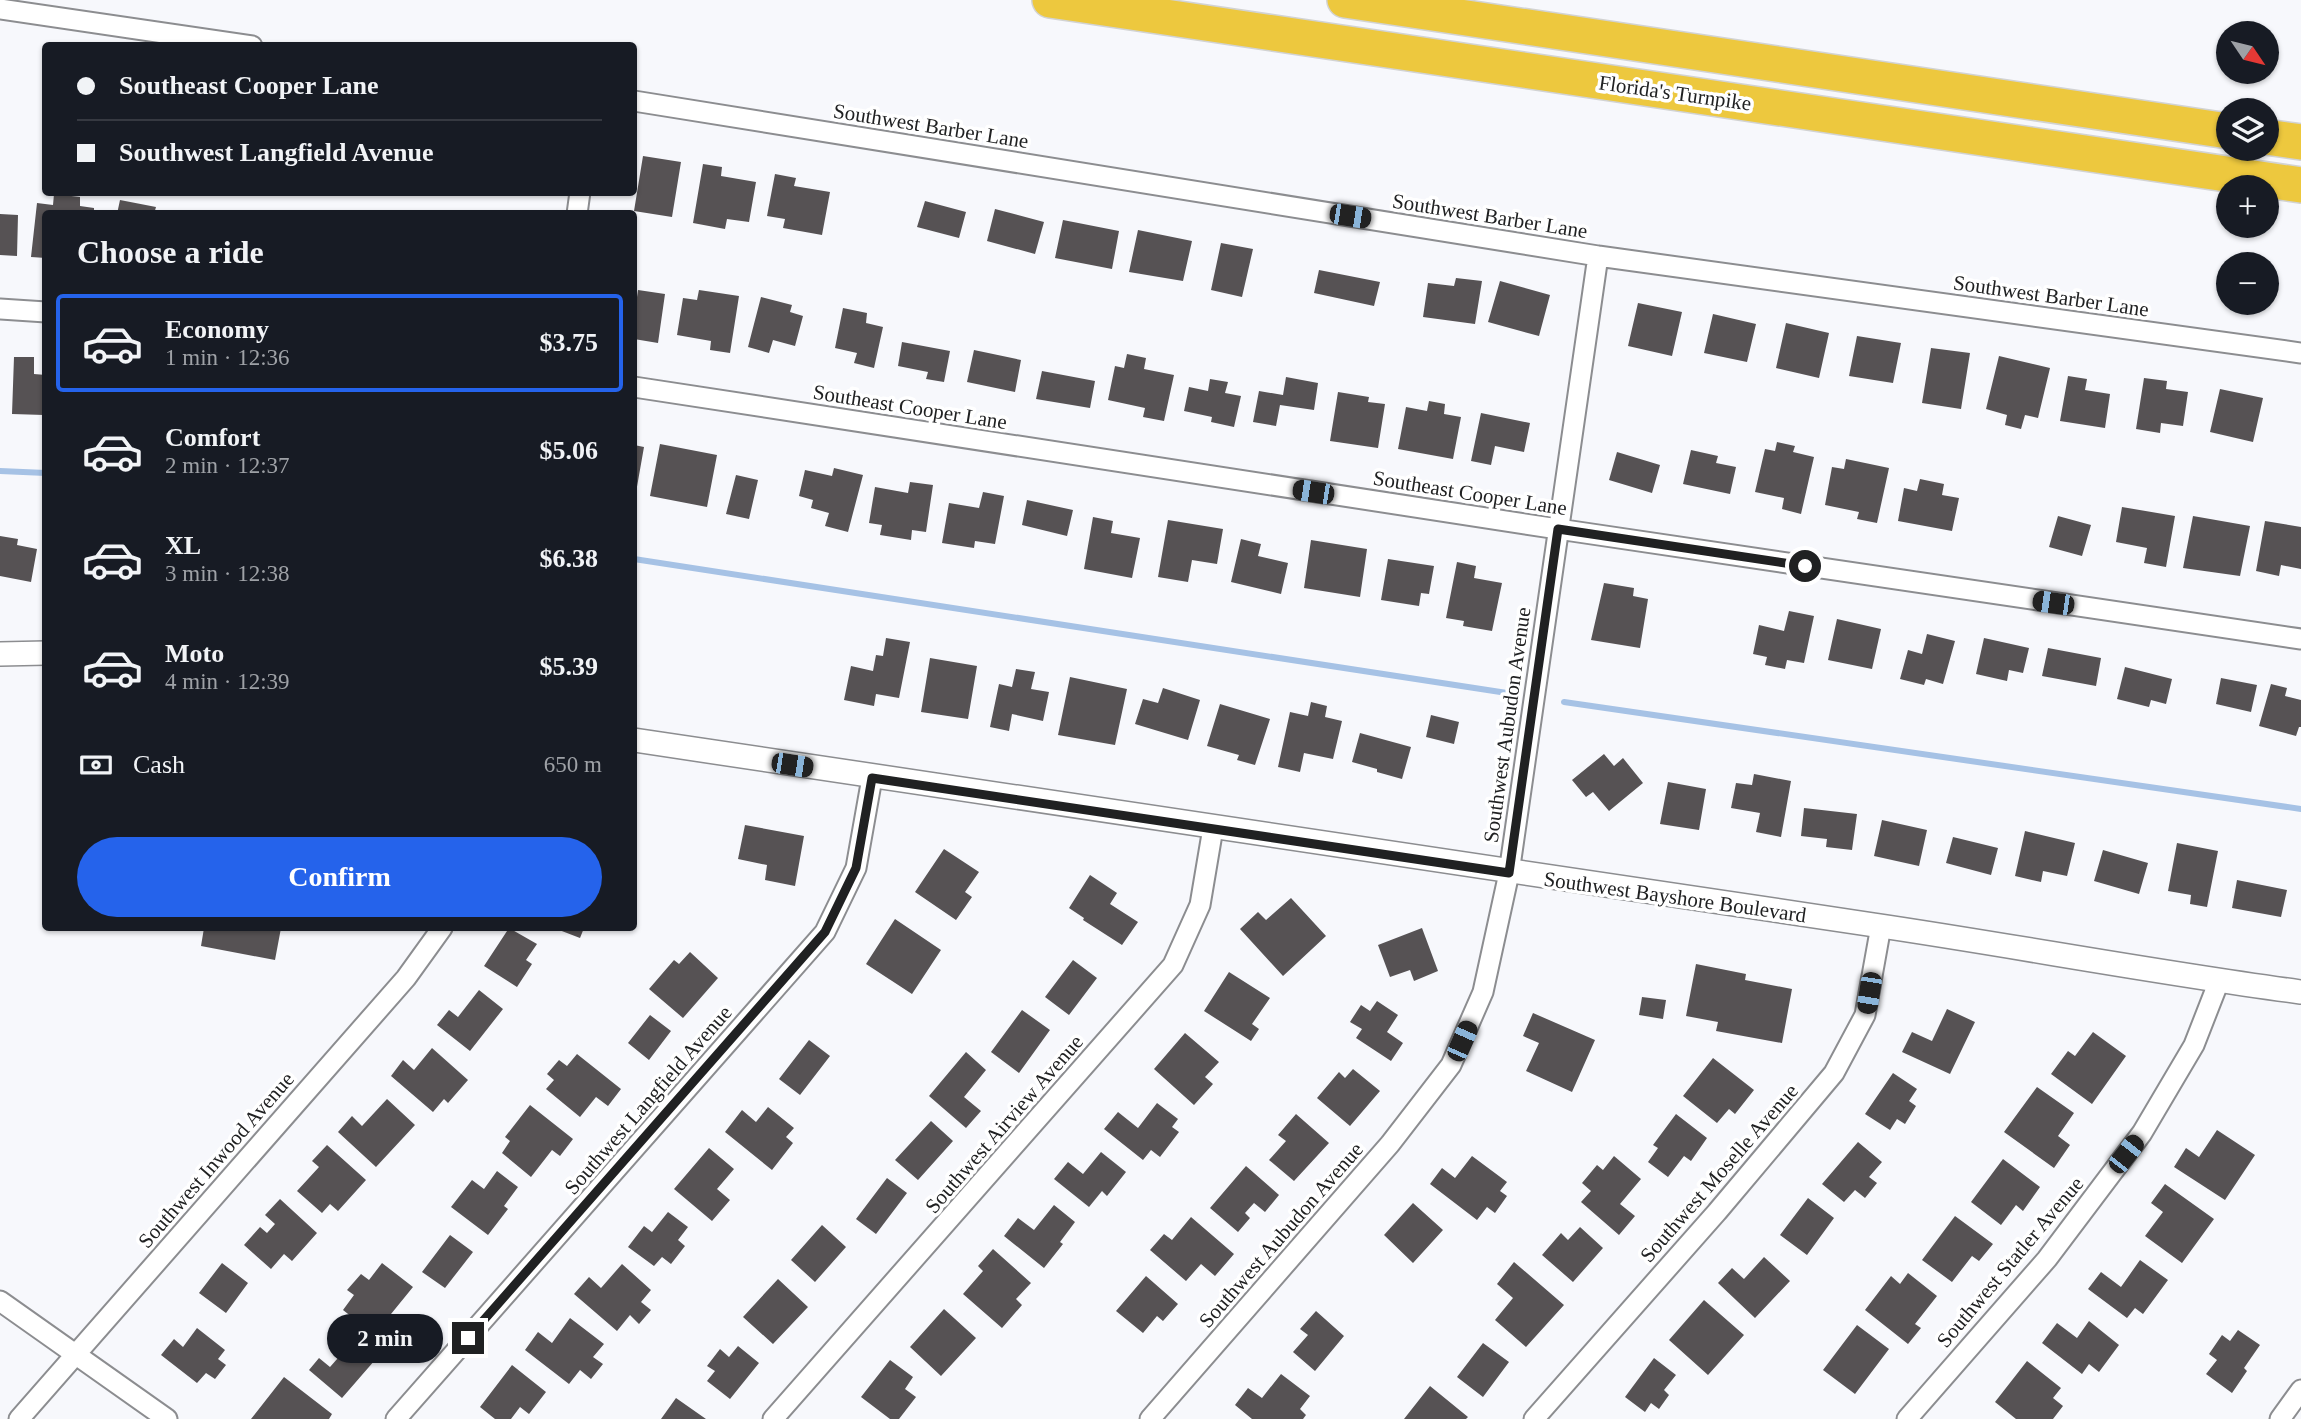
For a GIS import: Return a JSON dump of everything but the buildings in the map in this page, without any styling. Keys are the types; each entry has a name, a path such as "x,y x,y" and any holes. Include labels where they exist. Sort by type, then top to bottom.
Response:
{"highway":[{"name":"Florida's Turnpike","path":"1050,0 2301,185"},
{"name":"Florida's Turnpike","path":"1345,0 2216,129"},
{"path":"2279,139 2301,142"}],"street":[{"path":"0,9 225,42"},
{"name":"Southwest Barber Lane","path":"637,101 1598,256 2301,353"},
{"name":"Southwest Aubudon Avenue","path":"1150,1419 1390,1144 1451,1065 1483,992 1509,873 1598,256"},
{"path":"0,309 42,312"},
{"name":"Southeast Cooper Lane","path":"637,387 1558,529 2301,639"},
{"path":"0,654 42,653"},
{"name":"Southwest Bayshore Boulevard","path":"637,740 1509,873 1881,926 2301,992"},
{"name":"Southwest Langfield Avenue","path":"396,1419 825,932 856,868 872,778"},
{"name":"Southwest Airview Avenue","path":"773,1419 1173,965 1200,905 1213,828"},
{"name":"Southwest Moselle Avenue","path":"1534,1419 1717,1212 1834,1073 1865,1015 1881,926"},
{"name":"Southwest Inwood Avenue","path":"19,1419 406,978 440,931"},
{"name":"Southwest Statler Avenue","path":"1907,1419 2047,1259 2142,1133 2194,1045 2219,981"},
{"path":"0,1301 167,1419"},
{"path":"2280,1419 2301,1390"}],"waterway":[{"path":"0,471 42,473"},
{"path":"637,559 1507,693"},
{"path":"1564,702 2301,809"}],"route":[{"path":"468,1338 825,932 856,868 872,778 1509,873 1558,529 1805,566"}]}
